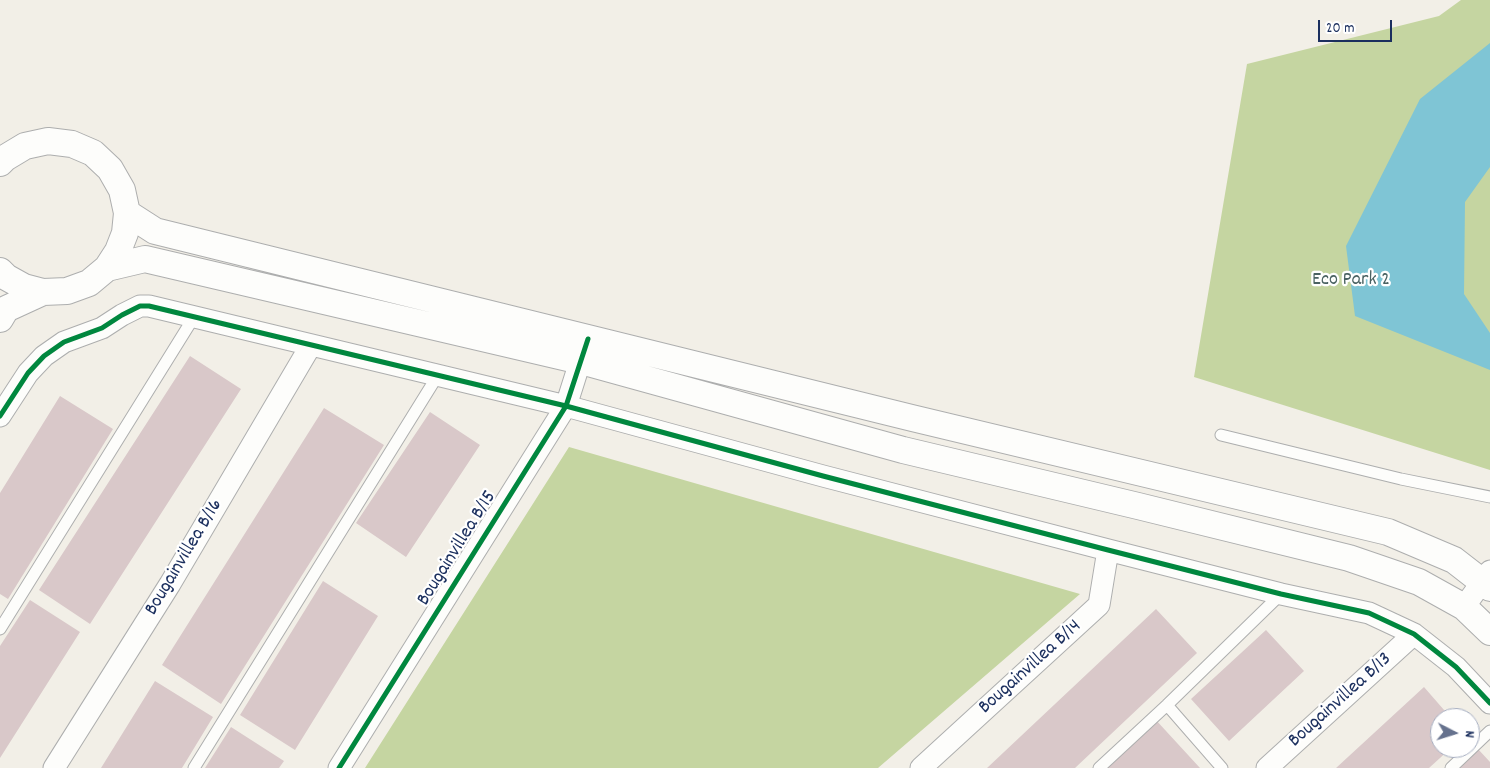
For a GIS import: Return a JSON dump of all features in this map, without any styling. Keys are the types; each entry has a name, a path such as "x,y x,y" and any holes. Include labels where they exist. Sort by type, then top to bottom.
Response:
{"street":[{"path":"0,138 25,146"},
{"path":"0,163 25,146 48,141 72,144 93,154 110,169 122,190 127,213 125,233 118,252 107,268 89,283 67,291 43,292 24,287 6,277 0,270"},
{"path":"127,213 155,231 584,350 903,450 1349,558 1419,582 1464,607 1490,632"},
{"path":"107,268 145,259 584,350 1027,446 1388,532 1454,560 1488,580 1464,607"},
{"path":"0,319 6,310 43,292"},
{"path":"0,416 28,373 44,356 64,342 102,328 140,306 149,306 566,406 822,476 1108,550 1281,594 1369,613 1414,634 1456,667 1490,703"},
{"name":"Bougainvillea B/16","path":"54,768 170,584 311,345"},
{"name":"Bougainvillea B/15","path":"339,768 566,406 584,350"},
{"path":"1020,478 1027,446"},
{"name":"Bougainvillea B/14","path":"921,768 1099,605 1108,550"},
{"name":"Bougainvillea B/13","path":"1266,768 1414,634"}],"lane":[{"path":"0,629 194,317"},
{"path":"194,768 438,375"},
{"path":"1220,435 1401,479 1490,497"},
{"path":"1099,768 1281,594"},
{"path":"1168,704 1222,768"},
{"path":"1450,768 1490,731"}],"green space":[{"name":"Eco Park 2","path":"1461,0 1490,0 1490,470 1194,377 1247,64 1439,16"},
{"path":"569,447 1080,594 878,768 365,768"}],"water":[{"path":"1490,43 1490,167 1465,202 1464,294 1490,333 1490,370 1355,316 1346,246 1420,99"}],"building":[{"path":"190,356 241,389 90,624 39,590"},
{"path":"60,396 113,429 8,599 0,594 0,493"},
{"path":"324,408 384,445 221,704 162,665"},
{"path":"430,412 480,445 406,557 356,523"},
{"path":"323,581 378,616 295,750 240,715"},
{"path":"30,600 80,632 0,758 0,646"},
{"path":"1156,609 1197,653 1075,768 987,768"},
{"path":"1266,630 1304,671 1229,741 1191,699"},
{"path":"155,681 213,717 182,768 101,768"},
{"path":"1424,687 1442,708 1430,708 1430,758 1440,758 1429,768 1336,768"},
{"path":"1155,719 1200,768 1103,768"},
{"path":"231,727 284,761 279,768 205,768"},
{"path":"1480,751 1490,762 1490,768 1456,768 1468,758 1480,758"}],"cycle path":[{"path":"0,416 28,373 44,356 64,342 102,328 140,306 149,306 566,406 823,476 1108,550 1281,594 1369,613 1414,634 1456,667 1490,703"},
{"path":"339,768 566,406 588,339"}]}
